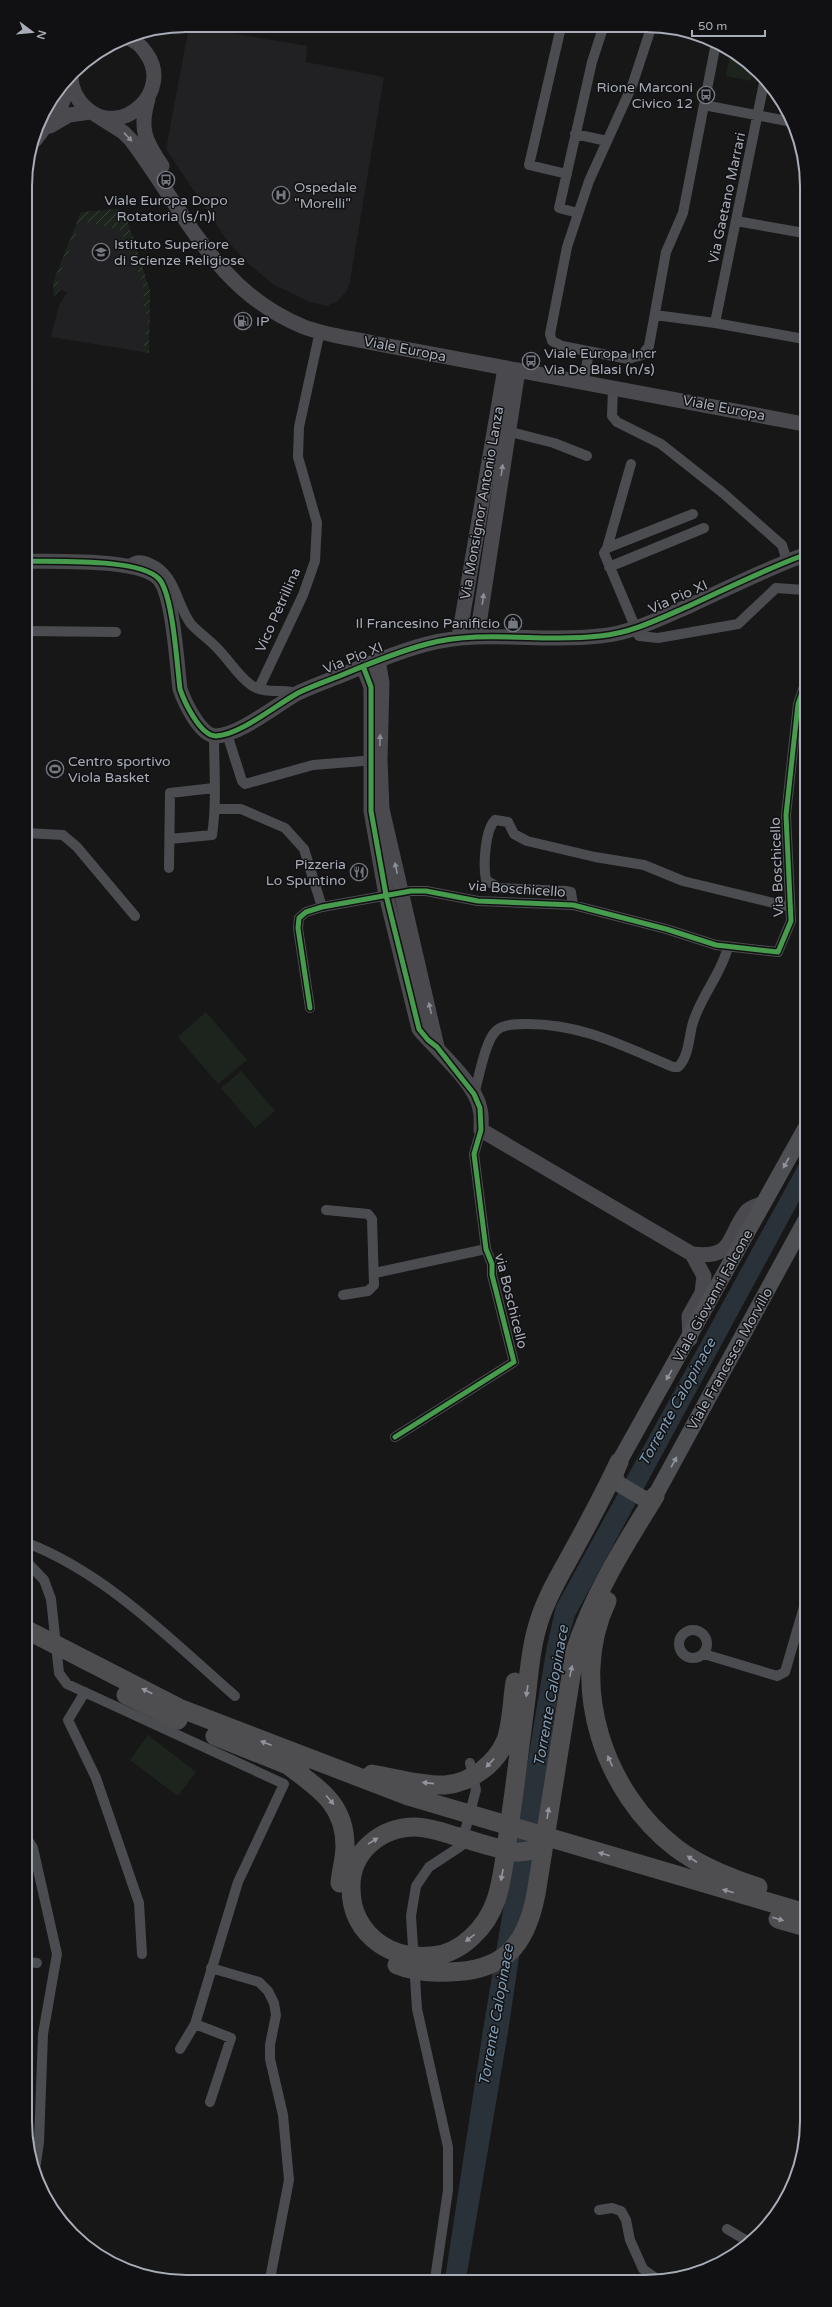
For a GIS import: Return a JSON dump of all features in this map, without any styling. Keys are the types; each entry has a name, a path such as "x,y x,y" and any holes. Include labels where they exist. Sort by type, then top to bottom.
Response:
{"highway":[{"path":"347,1874 350,1880 351,1900 355,1917 364,1931 386,1949 402,1956 439,1956 472,1938 485,1924 496,1901 503,1874 536,1628 554,1586 606,1490 619,1462"},
{"path":"290,1759 322,1758 372,1774 417,1782 445,1785 468,1771 489,1764 500,1752 506,1739 522,1635 532,1602 542,1581 599,1486 619,1462"},
{"path":"649,1497 598,1624 591,1671 595,1715 602,1745 618,1779 651,1825 676,1848 700,1864 737,1880 800,1902"},
{"path":"32,1633 179,1708 290,1759 338,1810 345,1846 347,1874 341,1901 350,1930 367,1950 382,1960 402,1967 440,1972 463,1972 490,1966 512,1950 524,1933 531,1916 536,1894 575,1651 584,1622 595,1598 649,1497"},
{"path":"32,1647 152,1709 290,1759 457,1824 539,1850 800,1925"},
{"path":"347,1874 366,1846 396,1830 415,1827 430,1829 457,1824 800,1911"}],"main road":[{"name":"Viale Giovanni Falcone","path":"619,1462 690,1339 800,1138"},
{"name":"Viale Francesca Morvillo","path":"649,1497 800,1230"},
{"path":"619,1462 615,1477 619,1484 649,1497"}],"street":[{"path":"560,32 529,165 566,174"},
{"path":"578,213 558,208 592,62 602,32"},
{"path":"650,32 632,86 589,181 567,247 550,334 552,342 562,346 628,359 642,355 649,346 666,252 683,213 715,49"},
{"name":"Viale Europa","path":"139,41 150,58 154,72 153,86 143,116 143,130 153,153 221,256 242,277 281,305 308,318 334,325 800,414"},
{"name":"Viale Europa","path":"72,82 77,97 93,113 123,132 131,140 205,248 225,274 247,293 276,312 305,327 512,369 800,423"},
{"name":"Via Gaetano Marrari","path":"715,323 764,86"},
{"path":"42,130 61,106 67,87"},
{"path":"41,134 69,115 93,113 108,118 125,116 140,108 148,99"},
{"path":"704,105 785,121"},
{"path":"575,134 607,141"},
{"path":"736,221 800,232"},
{"path":"655,315 715,323 800,338"},
{"name":"Vico Petrillina","path":"259,688 303,595 315,561 317,523 298,457 299,427 320,331"},
{"path":"585,374 590,352"},
{"name":"Via Monsignor Antonio Lanza","path":"477,637 507,431 512,369"},
{"name":"Via Monsignor Antonio Lanza","path":"459,637 512,369"},
{"path":"613,388 612,416 617,422 661,444 723,493 782,545 787,561"},
{"path":"507,431 554,443 587,456"},
{"path":"631,464 607,548 604,553 635,630 639,636 658,638 738,624 776,588 800,590"},
{"path":"607,548 693,514"},
{"path":"609,567 704,528"},
{"name":"Via Pio XI","path":"220,735 251,722 298,693 378,660 428,644 459,637 542,639 600,636 635,630 800,556"},
{"path":"32,560 128,565 150,572 162,583 168,599 180,689 185,702 199,725 206,732 220,735"},
{"path":"128,565 134,560 142,560 156,565 172,584 180,605 192,625 217,648 251,685 259,688 298,693"},
{"path":"32,631 116,632"},
{"path":"378,660 382,683 374,761 371,811 386,895 419,1029 428,1040 437,1046 474,1094 480,1108 481,1130 692,1254 707,1255 718,1253 727,1246 748,1210 764,1203"},
{"path":"363,666 370,686 374,761 382,809 437,1046"},
{"name":"Via Boschicello","path":"728,947 778,952 791,921 786,815 798,704 800,698"},
{"path":"220,735 243,784 313,765 374,761"},
{"path":"170,839 212,835 216,809 214,788 220,735"},
{"path":"169,868 170,793 214,788"},
{"path":"216,809 241,809 285,828 304,849 322,907"},
{"path":"573,905 571,892 567,890 499,888 486,880 484,870 489,826 495,820 508,822 514,834 527,841 595,858 644,865 683,881 790,907"},
{"path":"32,833 64,835 77,847 135,916"},
{"name":"via Boschicello","path":"310,1008 298,923 299,918 306,912 322,907 386,895 426,891 478,901 573,905 666,929 716,945 728,947"},
{"path":"474,1094 489,1043 496,1031 504,1026 518,1024 560,1025 597,1035 673,1068 678,1067 690,1040 696,1015 725,958 728,947"},
{"name":"via Boschicello","path":"395,1436 514,1362 492,1276 492,1264 486,1249 474,1154 481,1130"},
{"path":"326,1210 368,1214 372,1219 375,1273 374,1285 368,1291 343,1295"},
{"path":"779,1268 800,1245"},
{"path":"375,1273 486,1249"},
{"path":"690,1339 689,1316 702,1293 704,1276 692,1254"},
{"path":"32,1545 46,1550 99,1581 235,1696"},
{"path":"32,1567 44,1580 51,1600 55,1621 59,1673 67,1684 284,1784 238,1882 195,2024 180,2049"},
{"path":"704,1654 777,1676 785,1672 800,1621"},
{"path":"85,1692 68,1720 99,1784 137,1896 139,1904 142,1954"},
{"path":"436,2275 448,2190 448,2147 417,2009 411,1916 416,1886 429,1867 461,1846 476,1790 468,1771"},
{"path":"32,1846 57,1954 43,2034 39,2142 37,2159"},
{"path":"211,1968 259,1982 274,2003 276,2015 270,2045 270,2059 283,2115 289,2180 271,2275"},
{"path":"195,2024 231,2038 210,2102"},
{"path":"599,2210 612,2208 621,2211 626,2220 630,2240 636,2249 643,2269 651,2275"},
{"path":"727,2229 745,2239"}],"shaded area":[{"name":"Ospedale \"Morelli\"","path":"188,32 224,32 307,46 306,62 384,77 350,281 347,291 336,302 327,306 310,302 274,285 250,265 228,242 166,149"},
{"path":"730,57 752,74 751,81 726,76"},
{"name":"Istituto Superiore di Scienze Religiose","path":"118,209 127,220 150,291 149,353 51,337 59,305 67,293 61,289 54,296 53,283 81,212"},
{"path":"118,209 127,220 150,291 149,353 143,352 148,319 144,307 143,284 120,230 81,221 58,279 61,289 54,296 53,283 81,212"},
{"path":"206,1012 247,1060 218,1084 178,1037"},
{"path":"241,1071 275,1111 255,1128 221,1088"},
{"path":"148,1735 196,1772 178,1796 130,1760"}],"water":[{"name":"Torrente Calopinace","path":"800,1162 800,1199 575,1616 565,1648 508,2032 467,2275 446,2275 483,2030 547,1646 556,1606"}],"cycle path":[{"path":"32,561 96,562 116,564 134,567 149,572 159,579 164,587 171,614 180,689 189,709 199,724 204,730 216,736 236,731 258,719 298,693 381,659 415,647 470,637 578,638 624,632 657,620 761,572 800,556"},
{"path":"363,666 371,687 371,811 386,895 419,1029 428,1040 437,1047 474,1094 480,1108 481,1130 474,1154 486,1249 492,1264 492,1275 514,1362 395,1437"},
{"path":"310,1008 298,928 299,918 306,912 322,907 411,891 426,891 478,901 573,905 666,929 716,945 778,952 791,921 786,815 798,704 800,698"}],"place":[{"name":"Rione Marconi Civico 12","path":"706,95"},
{"name":"Viale Europa Dopo Rotatoria (s/n)I","path":"166,180"},
{"name":"Ospedale \"Morelli\"","path":"281,195"},
{"name":"Istituto Superiore di Scienze Religiose","path":"101,252"},
{"name":"IP","path":"243,321"},
{"name":"Viale Europa Incr Via De Blasi (n/s)","path":"531,361"},
{"name":"Il Francesino Panificio","path":"513,623"},
{"name":"Centro sportivo Viola Basket","path":"55,769"},
{"name":"Pizzeria Lo Spuntino","path":"359,872"}]}
